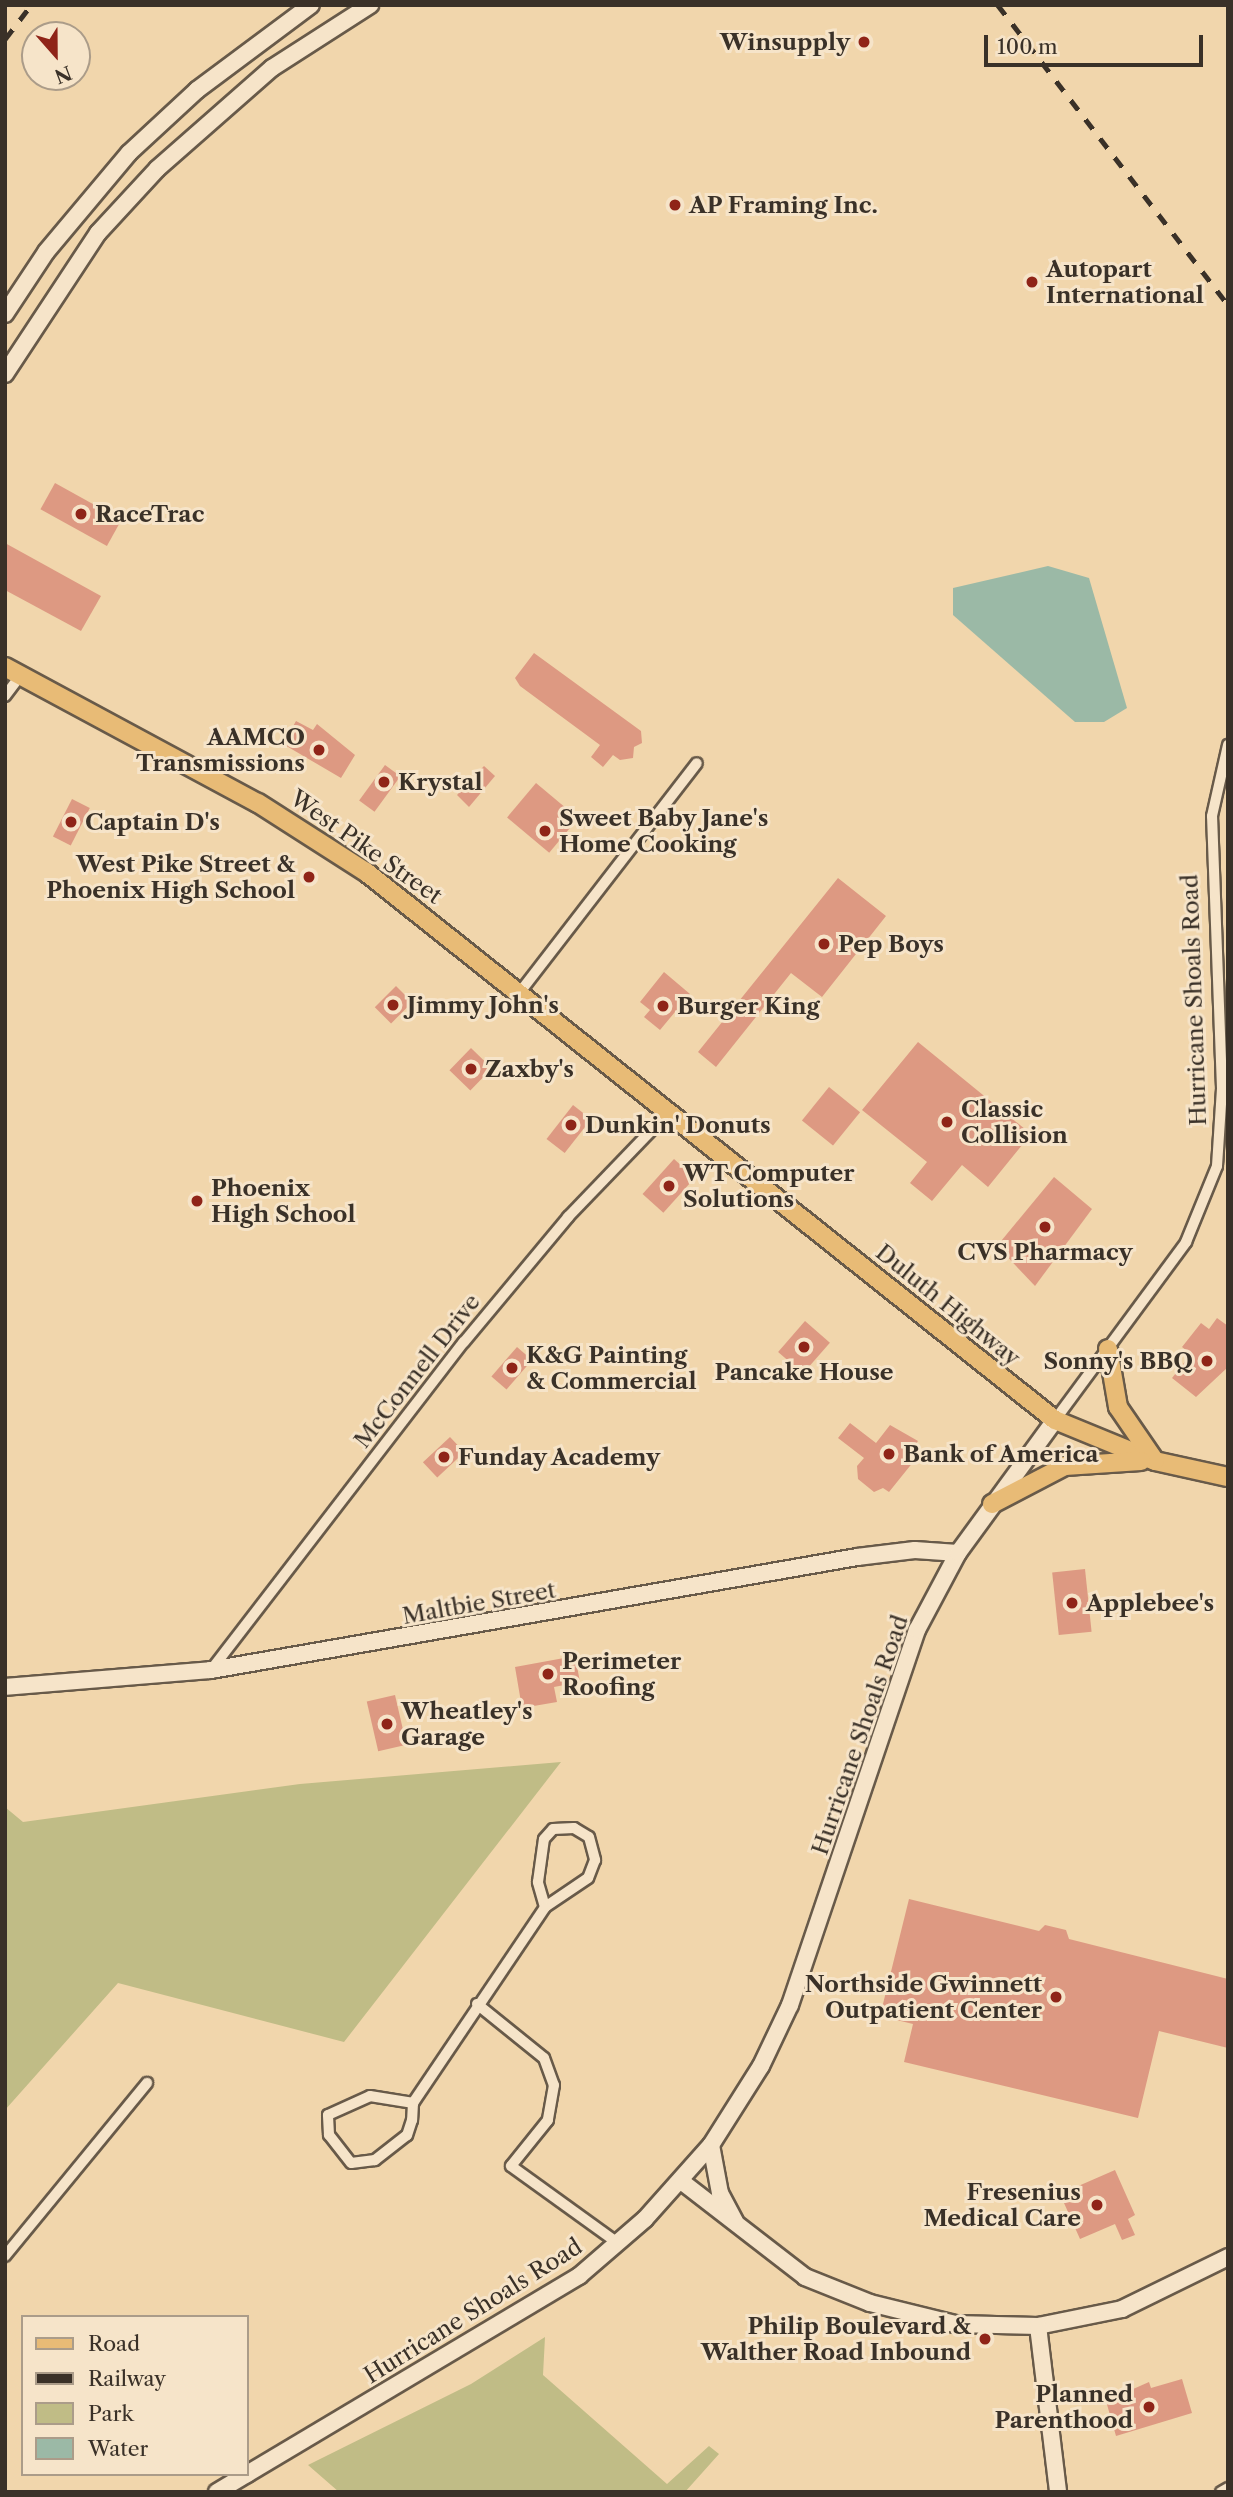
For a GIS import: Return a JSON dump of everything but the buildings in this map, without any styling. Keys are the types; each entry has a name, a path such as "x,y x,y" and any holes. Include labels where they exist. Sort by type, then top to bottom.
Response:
{"main road":[{"name":"West Pike Street","path":"13,671 324,844 520,992 670,1111"},
{"name":"Duluth Highway","path":"670,1111 1055,1420 1155,1461 1228,1477"},
{"path":"1108,1349 1118,1406 1155,1461"},
{"path":"992,1504 1065,1466 1155,1461"}],"street":[{"path":"5,314 47,252 129,153 197,90 311,5"},
{"path":"5,374 90,244 157,169 272,68 370,5"},
{"path":"5,696 13,671"},
{"name":"Hurricane Shoals Road","path":"248,2473 517,2316 619,2244 681,2181 711,2145 761,2066 790,2005 898,1679 958,1553 1186,1242 1217,1166 1222,1088 1212,816 1228,745"},
{"path":"520,992 697,763"},
{"name":"McConnell Drive","path":"211,1670 464,1342 568,1217 670,1111"},
{"name":"Maltbie Street","path":"5,1687 211,1670 857,1558 915,1550 958,1553"},
{"path":"413,2103 359,2097 328,2115 326,2126 342,2158 368,2164 407,2136 413,2103 477,2004 545,1907 588,1878 595,1860 589,1838 574,1828 553,1829 544,1839 538,1882 545,1907"},
{"path":"477,2004 544,2059 554,2085 548,2120 511,2166 619,2244"},
{"path":"5,2256 147,2083"},
{"path":"711,2145 720,2193 740,2229"},
{"path":"681,2181 805,2277 870,2303 955,2324 1038,2326 1122,2309 1228,2257"},
{"path":"1038,2326 1058,2492"},
{"name":"Hurricane Shoals Road","path":"217,2492 244,2476"},
{"path":"1221,2492 1228,2488"}],"green space":[{"path":"561,1762 344,2042 118,1983 5,2110 5,1807 23,1822 300,1784"},
{"path":"545,2337 543,2375 667,2484 709,2446 719,2454 685,2492 339,2492 308,2465 471,2384"}],"water":[{"path":"1048,566 1089,578 1127,708 1104,722 1075,722 953,615 953,588"}],"railway":[{"path":"5,39 31,5"},
{"path":"998,5 1228,305"}],"place":[{"name":"Winsupply","path":"864,42"},
{"name":"AP Framing Inc.","path":"675,205"},
{"name":"Autopart International","path":"1032,282"},
{"name":"RaceTrac","path":"81,514"},
{"name":"AAMCO Transmissions","path":"319,750"},
{"name":"Krystal","path":"384,782"},
{"name":"Captain D's","path":"71,822"},
{"name":"Sweet Baby Jane's Home Cooking","path":"545,831"},
{"name":"West Pike Street & Phoenix High School","path":"309,877"},
{"name":"Pep Boys","path":"824,944"},
{"name":"Jimmy John's","path":"393,1005"},
{"name":"Burger King","path":"663,1006"},
{"name":"Zaxby's","path":"471,1069"},
{"name":"Classic Collision","path":"947,1122"},
{"name":"Dunkin' Donuts","path":"571,1125"},
{"name":"WT Computer Solutions","path":"669,1186"},
{"name":"Phoenix High School","path":"197,1201"},
{"name":"CVS Pharmacy","path":"1045,1227"},
{"name":"Pancake House","path":"804,1347"},
{"name":"Sonny's BBQ","path":"1207,1361"},
{"name":"K&G Painting & Commercial","path":"512,1368"},
{"name":"Bank of America","path":"889,1454"},
{"name":"Funday Academy","path":"444,1457"},
{"name":"Applebee's","path":"1072,1603"},
{"name":"Perimeter Roofing","path":"548,1674"},
{"name":"Wheatley's Garage","path":"387,1724"},
{"name":"Northside Gwinnett Outpatient Center","path":"1056,1997"},
{"name":"Fresenius Medical Care","path":"1097,2205"},
{"name":"Philip Boulevard & Walther Road Inbound","path":"985,2339"},
{"name":"Planned Parenthood","path":"1149,2407"}]}
